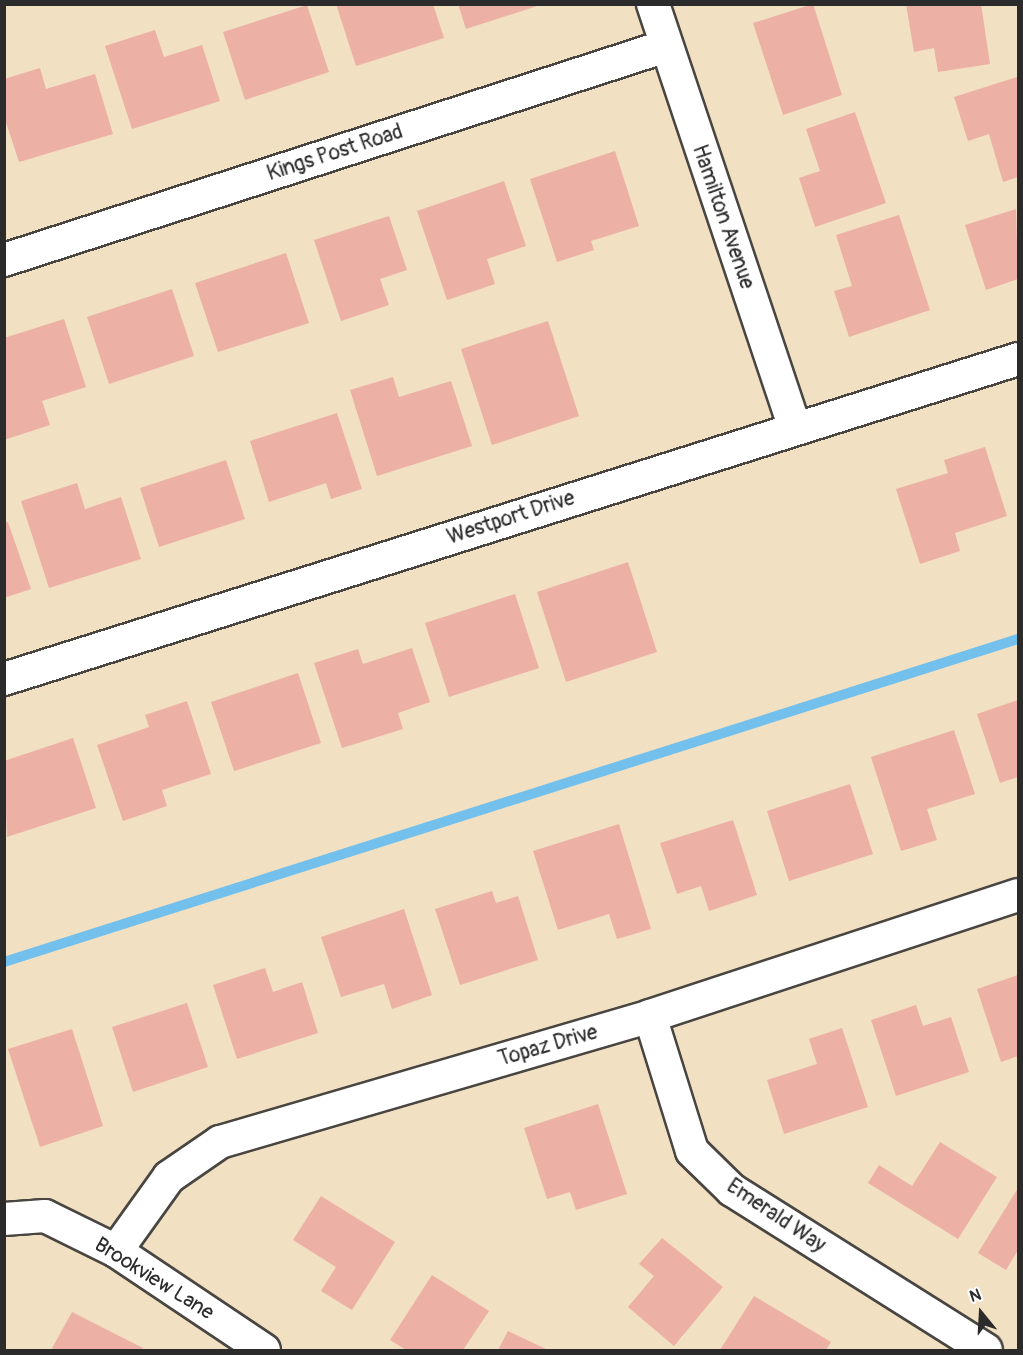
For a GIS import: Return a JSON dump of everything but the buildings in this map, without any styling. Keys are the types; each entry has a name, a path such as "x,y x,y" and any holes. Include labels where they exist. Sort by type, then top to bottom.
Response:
{"street":[{"name":"Hamilton Avenue","path":"653,4 795,428"},
{"name":"Kings Post Road","path":"4,260 666,46"},
{"name":"Westport Drive","path":"4,679 1018,359"},
{"name":"Topaz Drive","path":"116,1251 169,1177 220,1142 650,1016 1018,896"},
{"name":"Emerald Way","path":"650,1016 692,1151 732,1190 986,1350"},
{"name":"Brookview Lane","path":"4,1220 45,1216 116,1251 264,1350"}],"waterway":[{"path":"4,962 1018,639"}]}
